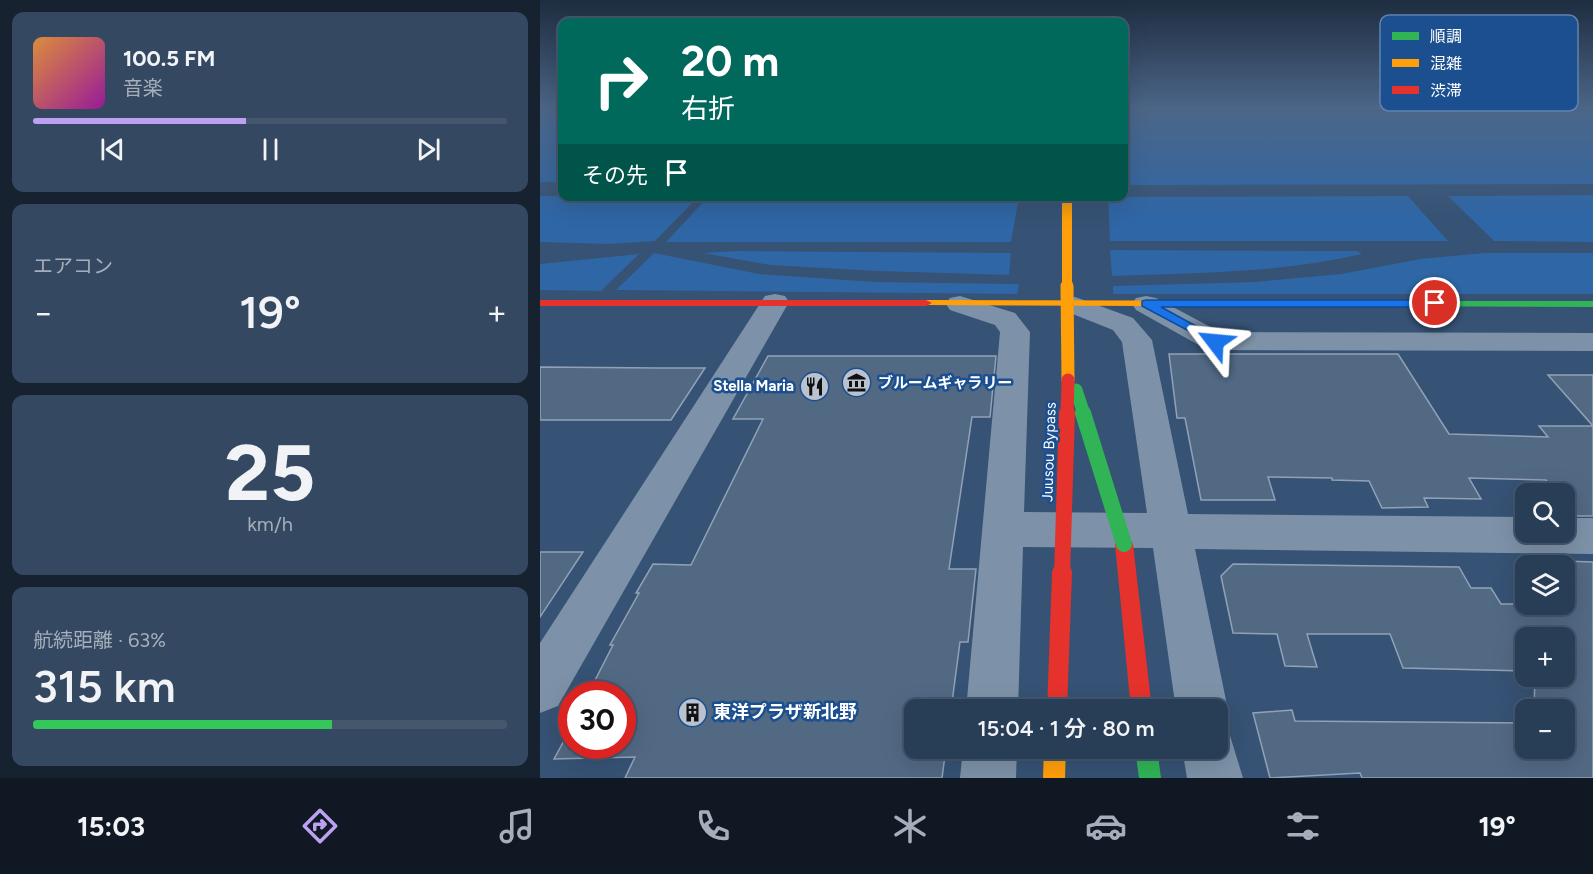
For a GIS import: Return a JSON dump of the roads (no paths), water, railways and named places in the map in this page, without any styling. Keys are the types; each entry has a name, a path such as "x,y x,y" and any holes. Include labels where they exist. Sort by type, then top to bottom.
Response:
{"main road":[{"name":"Juusou Bypass","path":"1057,699 1069,365 1067,201"},
{"path":"540,303 1593,304"},
{"path":"1069,365 1124,544 1141,699"},
{"path":"1054,778 1055,759"},
{"path":"1147,759 1150,778"}],"street":[{"path":"540,688 776,303"},
{"path":"960,304 1005,319 1015,332 993,699"},
{"path":"1146,304 1215,342 1593,342"},
{"path":"1075,305 1123,324 1137,340 1200,699"},
{"path":"1003,530 1593,536"},
{"path":"988,778 989,759"},
{"path":"1211,759 1215,778"}],"place":[{"name":"ブルームギャラリー","path":"857,383"},
{"name":"Stella Maria","path":"815,386"},
{"name":"東洋プラザ新北野","path":"692,712"}]}
